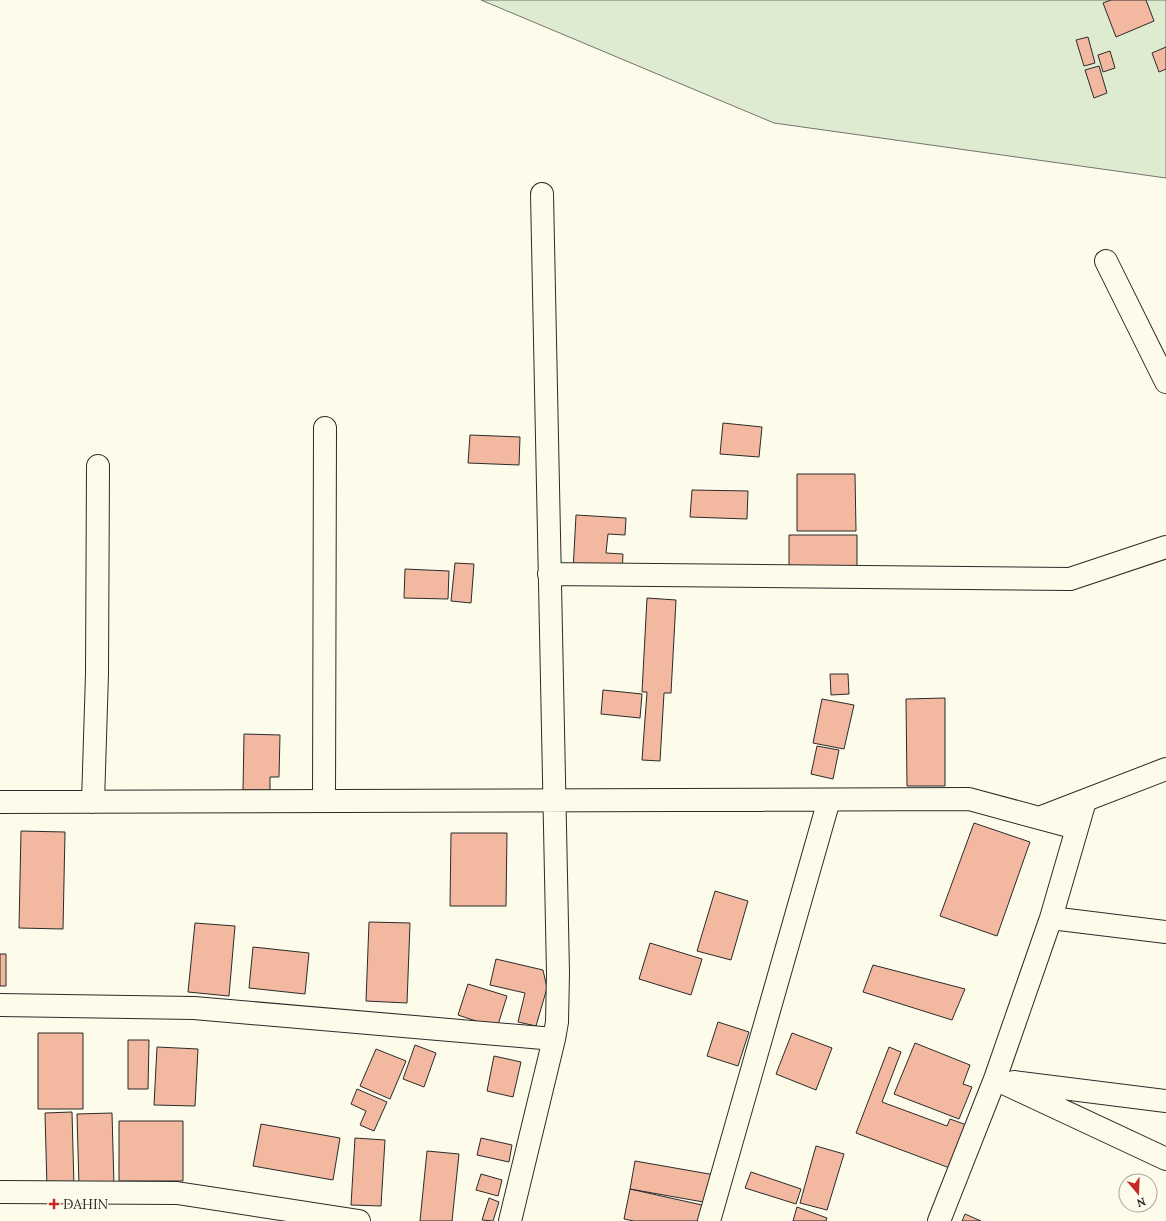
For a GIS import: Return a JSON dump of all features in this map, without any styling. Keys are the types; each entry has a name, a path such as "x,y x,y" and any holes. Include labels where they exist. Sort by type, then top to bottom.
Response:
{"street":[{"path":"510,1221 557,1022 558,973 542,194"},
{"path":"1106,261 1166,382"},
{"path":"324,802 325,428"},
{"path":"93,802 97,674 98,466"},
{"path":"549,574 1070,579 1166,547"},
{"path":"1039,818 1084,802 1166,769"},
{"path":"0,802 969,799 1076,828"},
{"path":"709,1221 829,800"},
{"path":"939,1221 995,1079 1051,918 1084,802"},
{"path":"1051,918 1166,932"},
{"path":"0,1005 194,1008 554,1039"},
{"path":"995,1079 1166,1100"},
{"path":"995,1079 1166,1159"},
{"path":"0,1192 177,1193 319,1218 359,1221"}],"green space":[{"path":"481,0 1166,0 1166,178 774,123"}],"building":[{"path":"1111,0 1146,0 1154,21 1116,37 1103,3"},
{"path":"1088,37 1095,63 1084,66 1076,40"},
{"path":"1166,47 1166,69 1159,72 1152,53"},
{"path":"1110,51 1115,68 1103,72 1098,55"},
{"path":"1099,66 1107,93 1094,98 1085,70"},
{"path":"723,423 762,427 759,457 720,454"},
{"path":"470,435 520,437 519,465 468,463"},
{"path":"797,474 855,474 856,531 797,531"},
{"path":"692,490 748,491 747,519 690,517"},
{"path":"576,515 626,518 625,535 608,534 606,553 623,554 622,574 573,571"},
{"path":"789,535 857,535 857,567 789,568"},
{"path":"455,563 474,564 471,603 451,601"},
{"path":"405,569 449,571 448,599 404,598"},
{"path":"647,598 676,600 671,693 664,693 660,761 642,760 647,692 642,692"},
{"path":"830,674 848,674 849,694 831,695"},
{"path":"603,690 642,694 640,718 601,714"},
{"path":"945,698 945,786 907,786 906,699"},
{"path":"822,699 854,705 844,749 813,743"},
{"path":"244,734 280,735 279,777 270,777 270,790 243,790"},
{"path":"817,746 839,750 833,779 811,774"},
{"path":"974,823 1030,842 997,936 940,916"},
{"path":"21,831 65,832 63,929 19,928"},
{"path":"451,833 507,833 506,906 450,906"},
{"path":"715,891 748,901 731,960 697,951"},
{"path":"369,922 410,923 407,1003 366,1001"},
{"path":"195,923 235,926 229,996 188,992"},
{"path":"650,943 702,959 691,995 639,979"},
{"path":"253,947 309,953 305,994 249,988"},
{"path":"0,954 6,954 6,986 0,986"},
{"path":"496,959 543,970 547,988 536,1026 518,1022 525,993 490,985"},
{"path":"873,965 965,989 952,1020 863,992"},
{"path":"468,984 507,996 497,1028 458,1015"},
{"path":"718,1022 749,1032 738,1066 707,1056"},
{"path":"38,1033 83,1033 83,1109 38,1109"},
{"path":"792,1033 832,1048 816,1090 776,1074"},
{"path":"128,1040 149,1040 148,1089 128,1089"},
{"path":"915,1043 970,1065 963,1084 972,1087 959,1119 894,1094"},
{"path":"415,1045 436,1053 424,1087 403,1079"},
{"path":"157,1047 198,1049 195,1106 154,1105"},
{"path":"889,1047 901,1052 882,1102 947,1126 950,1119 972,1127 955,1170 856,1133"},
{"path":"376,1049 406,1061 390,1099 360,1086"},
{"path":"494,1056 521,1062 513,1097 487,1091"},
{"path":"357,1089 387,1102 374,1131 360,1125 366,1111 351,1104"},
{"path":"72,1112 74,1188 47,1188 45,1113"},
{"path":"112,1113 114,1186 79,1187 77,1114"},
{"path":"119,1121 183,1121 183,1181 119,1181"},
{"path":"261,1124 340,1138 333,1180 253,1166"},
{"path":"355,1138 385,1140 381,1206 351,1205"},
{"path":"481,1138 512,1145 509,1162 477,1155"},
{"path":"816,1146 844,1154 827,1210 800,1203"},
{"path":"427,1151 459,1154 452,1221 420,1221"},
{"path":"635,1161 715,1175 709,1203 630,1189"},
{"path":"751,1172 801,1189 796,1204 745,1188"},
{"path":"481,1174 502,1180 498,1196 476,1190"},
{"path":"630,1189 702,1205 699,1221 634,1221 624,1219"},
{"path":"489,1198 499,1202 493,1221 482,1220"},
{"path":"797,1207 827,1218 826,1221 793,1221"},
{"path":"965,1214 981,1221 962,1221"}],"place":[{"name":"DAHIN","path":"54,1204"}]}
